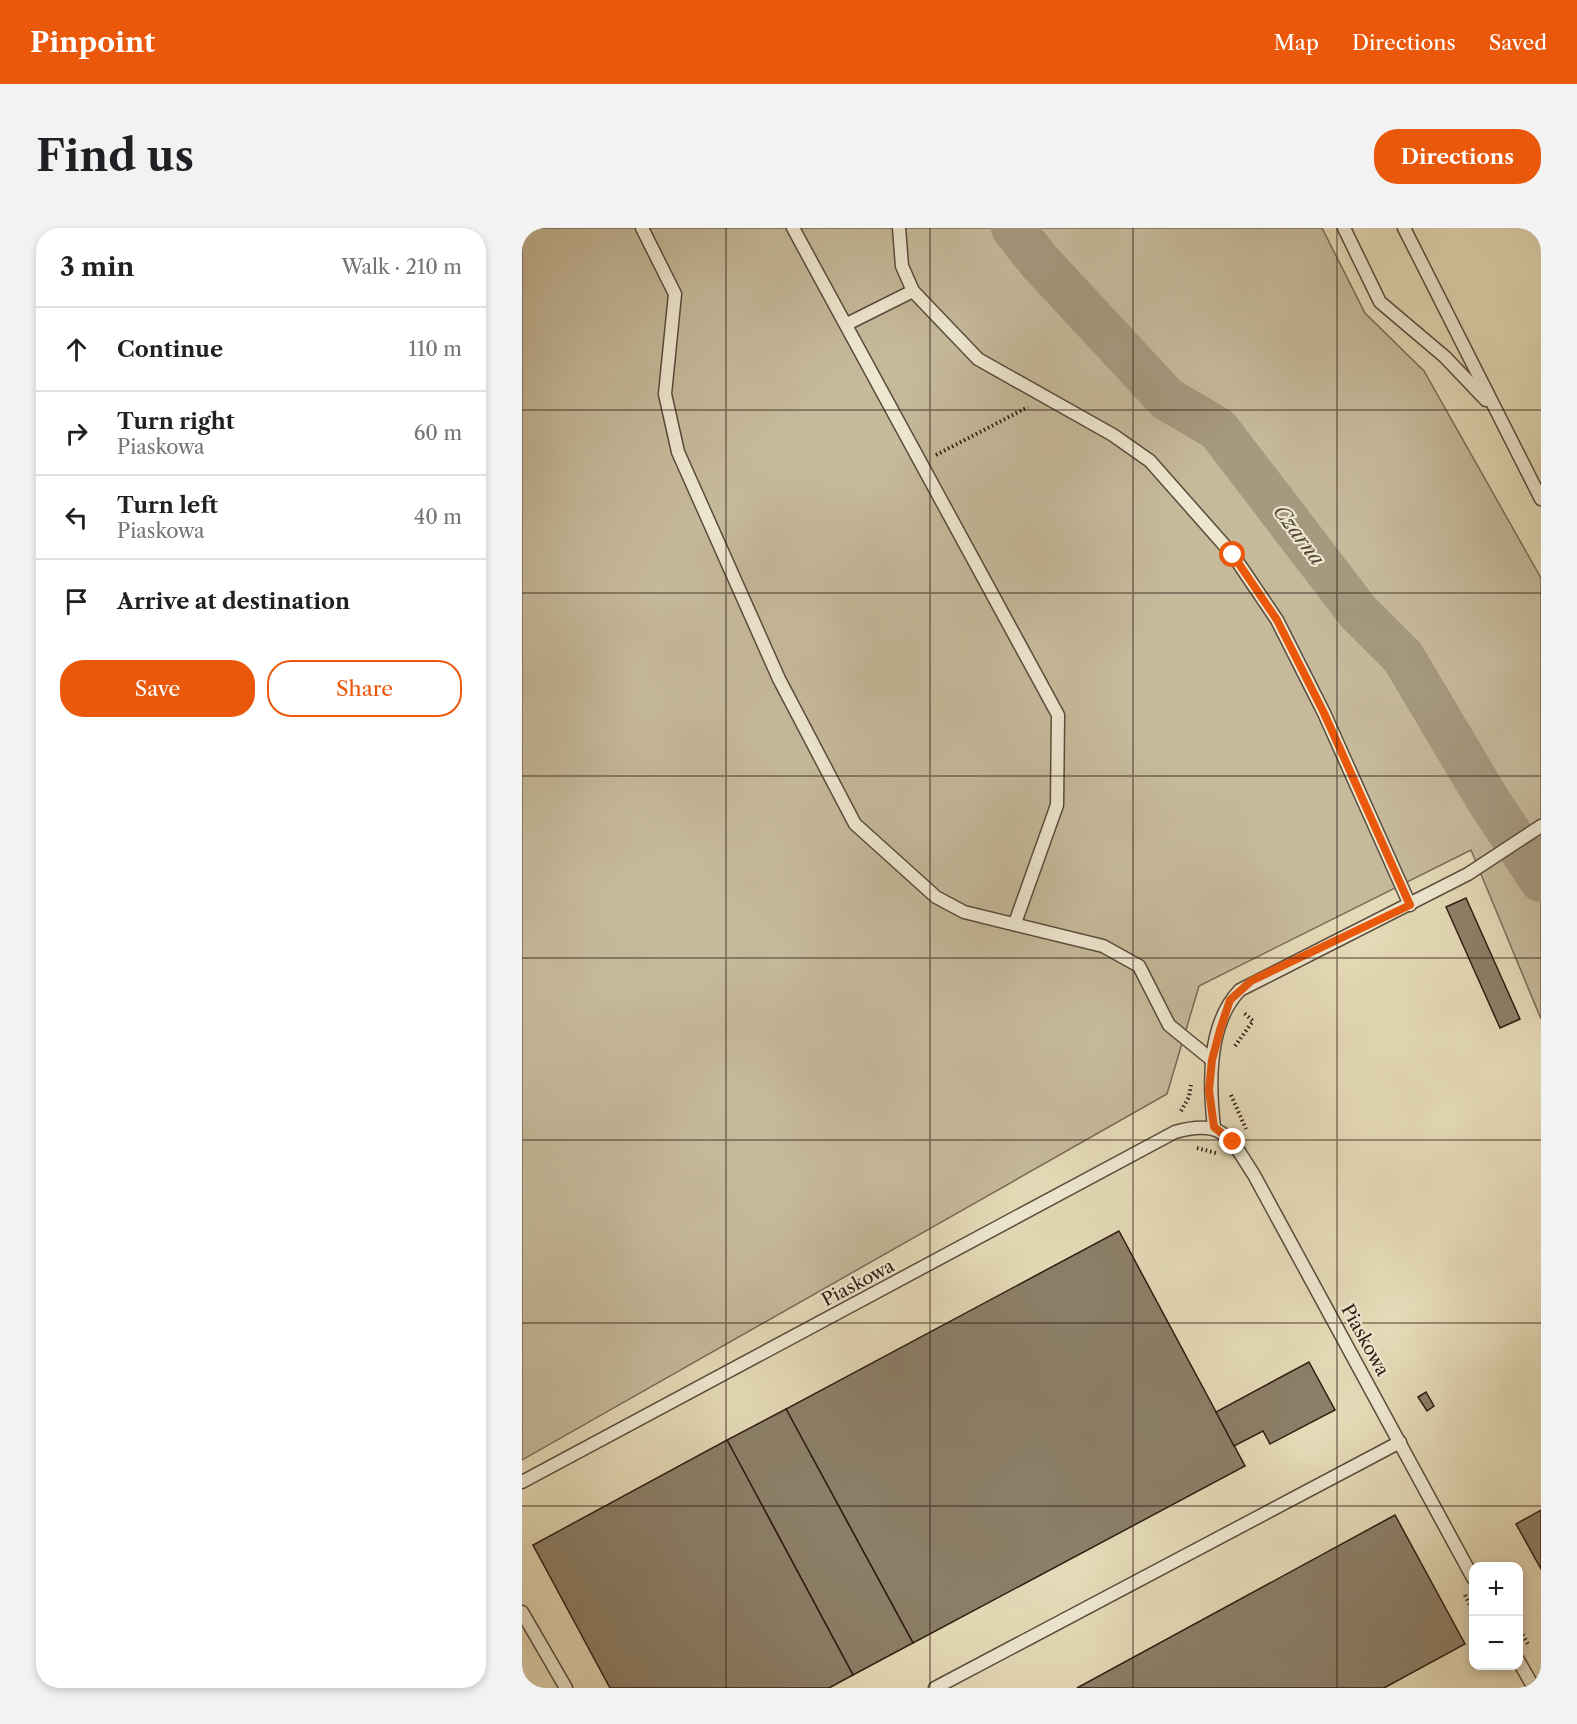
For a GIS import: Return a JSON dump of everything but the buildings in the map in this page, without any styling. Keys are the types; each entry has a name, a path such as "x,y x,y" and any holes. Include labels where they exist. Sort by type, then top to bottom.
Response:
{"lane":[{"path":"642,228 675,294 665,394 678,452 779,679 855,824 936,897 964,912 1103,946 1139,966 1169,1025 1212,1060"},
{"path":"793,228 1058,716 1057,805 1015,923"},
{"path":"899,228 902,266 913,291 978,359 1045,399 1113,435 1150,461 1233,555 1277,620 1324,713 1410,905"},
{"path":"1344,228 1380,302 1445,357 1496,411"},
{"path":"1404,228 1541,499"},
{"path":"847,324 913,291"},
{"path":"1214,1127 1209,1090 1212,1060 1230,1000 1251,981 1410,905 1468,873 1541,826"},
{"name":"Piaskowa","path":"522,1482 1175,1132 1196,1126 1214,1127 1233,1142 1254,1175 1469,1571"},
{"path":"934,1688 1400,1442"},
{"path":"522,1612 566,1688"},
{"path":"1523,1669 1534,1688"}],"path":[{"path":"922,462 1045,399"},
{"path":"1230,1000 1253,1021 1236,1041 1234,1048"},
{"path":"1229,1084 1231,1095 1248,1132"},
{"path":"1190,1148 1199,1148 1219,1155"},
{"path":"1462,1590 1469,1603"}],"shaded area":[{"path":"522,228 1322,228 1365,313 1424,371 1541,578 1541,1019 1471,850 1199,986 1167,1094 522,1460"}],"waterway":[{"name":"Czarna","path":"1013,228 1039,261 1167,399 1218,429 1358,612 1403,657 1488,800 1541,880"}],"route":[{"path":"1233,555 1277,620 1324,713 1410,905 1251,981 1230,1000 1212,1060 1209,1090 1214,1127 1233,1142"}]}
